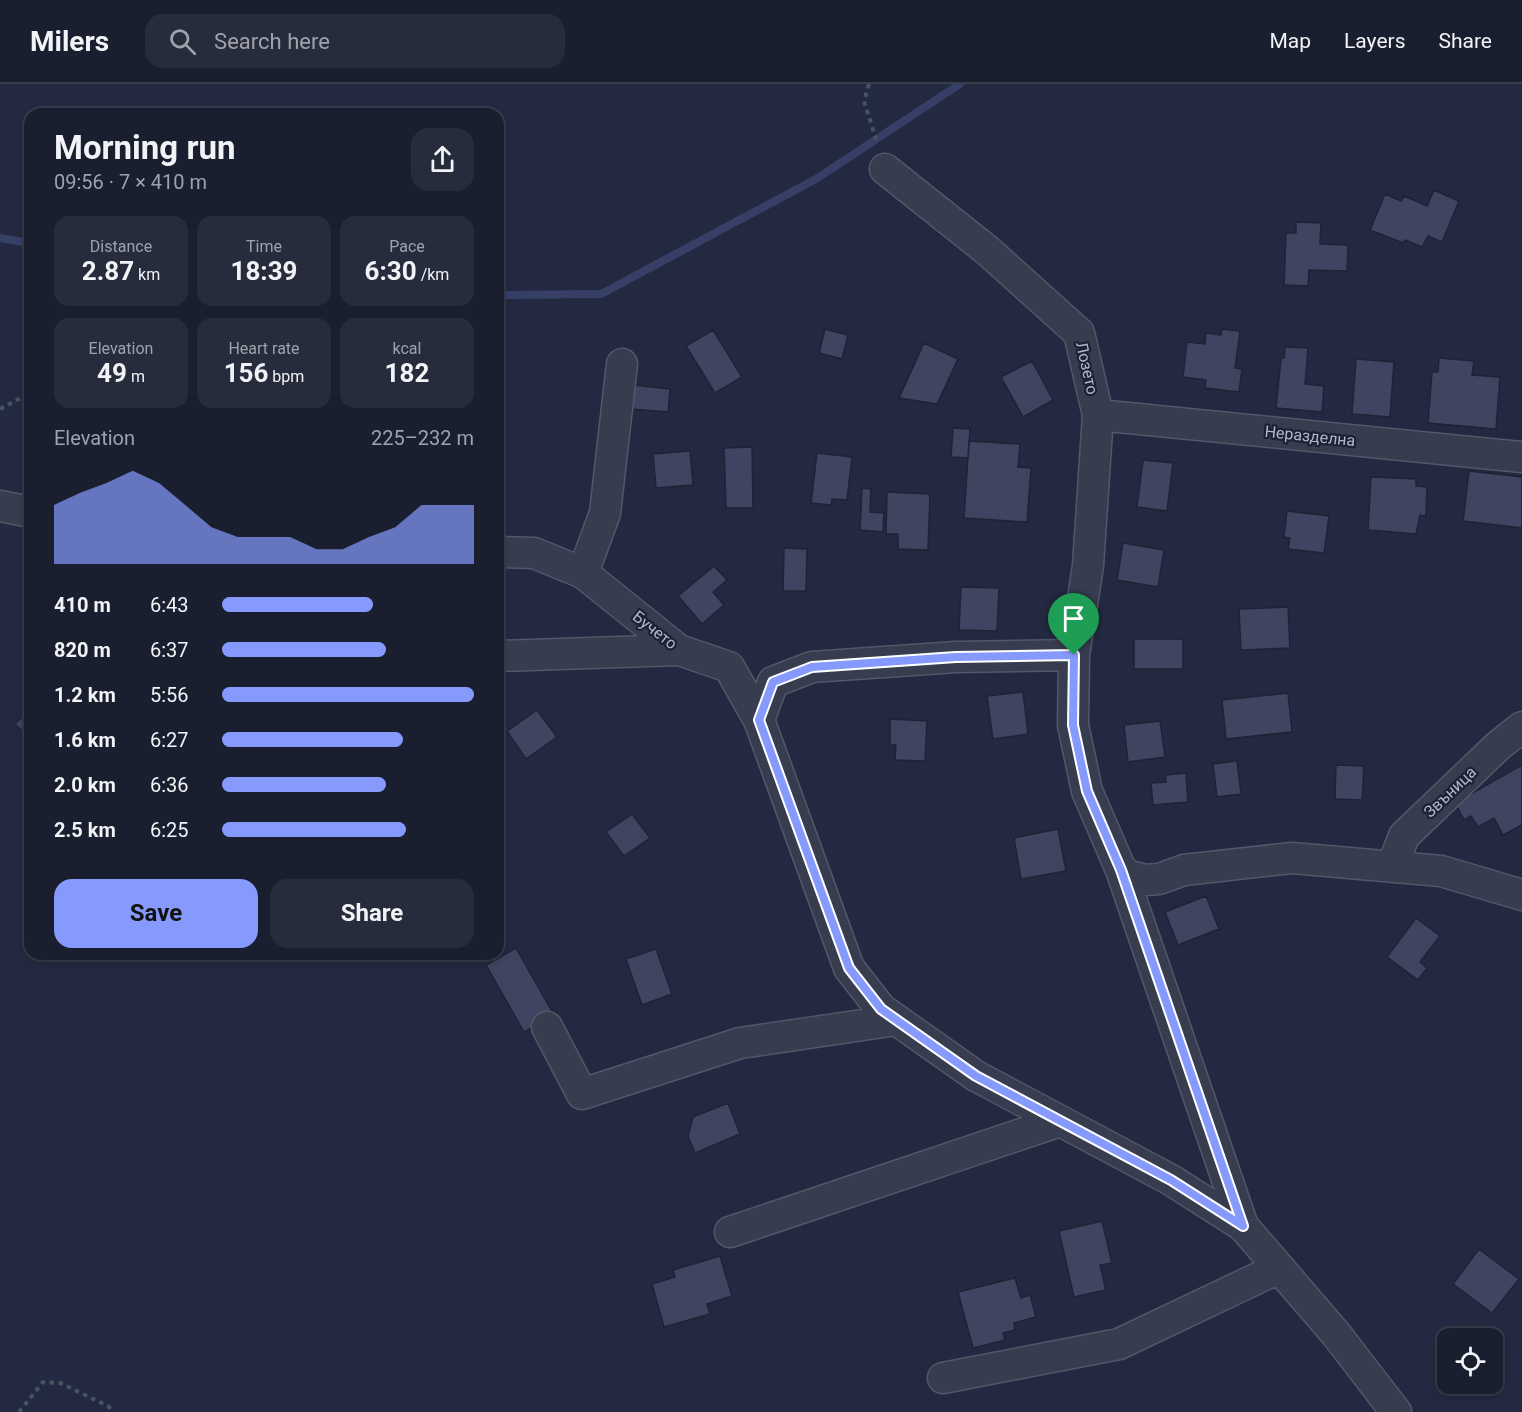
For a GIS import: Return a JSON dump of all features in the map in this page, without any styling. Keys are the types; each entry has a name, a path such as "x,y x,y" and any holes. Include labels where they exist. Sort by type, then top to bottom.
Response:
{"street":[{"name":"Лозето","path":"885,169 988,251 1079,333 1098,415 1088,566 1074,655 1073,725 1087,791 1121,870 1243,1226"},
{"path":"583,573 605,513 622,364"},
{"name":"Неразделна","path":"1098,415 1522,457"},
{"path":"0,506 24,511"},
{"name":"Бучето","path":"504,552 534,553 583,573 679,650 729,667 759,720 849,968 881,1009 976,1076 1171,1180 1243,1226"},
{"path":"504,656 679,650"},
{"path":"759,720 773,682 812,667 956,657 1074,655"},
{"name":"Звъница","path":"1392,867 1404,836 1498,746 1522,727"},
{"path":"1121,870 1130,876 1145,880 1159,879 1184,870 1292,858 1441,871 1522,896"},
{"path":"547,1027 582,1094 740,1043 897,1020"},
{"path":"730,1232 1060,1121"},
{"path":"1243,1226 1336,1334 1396,1412"},
{"path":"943,1378 1119,1344 1279,1268"}],"path":[{"path":"869,84 864,101 885,169"},
{"path":"0,409 24,396"},
{"path":"19,1412 43,1382 60,1383 108,1406 112,1412"}],"building":[{"path":"1434,190 1459,201 1442,242 1428,236 1422,247 1405,240 1403,243 1370,230 1385,194 1401,201 1404,196 1427,206"},
{"path":"1296,222 1321,223 1320,244 1348,245 1347,271 1309,270 1308,286 1284,285 1286,233 1296,233"},
{"path":"825,329 848,335 842,359 819,353"},
{"path":"1222,329 1240,331 1235,368 1242,369 1239,392 1205,388 1206,380 1183,377 1187,342 1205,344 1206,333 1221,335"},
{"path":"713,330 742,377 715,393 686,346"},
{"path":"924,343 958,359 937,404 899,398"},
{"path":"1285,347 1308,348 1305,384 1324,386 1322,412 1276,408 1281,358 1284,358"},
{"path":"1439,358 1474,361 1472,375 1500,377 1496,429 1428,423 1432,372 1438,372"},
{"path":"1356,359 1394,362 1390,417 1352,414"},
{"path":"1032,361 1053,400 1023,417 1001,377"},
{"path":"633,385 670,389 668,412 631,409"},
{"path":"953,428 970,429 968,458 951,457"},
{"path":"969,441 1020,444 1018,467 1031,468 1027,522 964,518"},
{"path":"752,447 753,508 726,508 724,448"},
{"path":"690,451 693,485 656,488 653,454"},
{"path":"817,453 852,457 847,500 832,499 831,505 811,503"},
{"path":"1143,460 1173,463 1167,511 1137,507"},
{"path":"1469,471 1522,477 1522,528 1463,521"},
{"path":"1371,477 1416,479 1416,486 1427,487 1426,516 1420,515 1416,534 1368,530"},
{"path":"862,488 871,489 870,512 884,513 883,532 860,530"},
{"path":"887,492 930,494 928,550 898,549 898,534 886,534"},
{"path":"1287,511 1329,516 1324,553 1288,549 1290,538 1284,537"},
{"path":"1123,543 1164,550 1158,587 1117,580"},
{"path":"784,548 807,549 806,591 783,591"},
{"path":"714,566 727,580 713,592 724,605 702,624 678,596"},
{"path":"961,587 999,588 997,631 959,630"},
{"path":"1288,607 1290,648 1241,650 1239,609"},
{"path":"1134,639 1183,639 1183,669 1134,669"},
{"path":"1023,692 1028,734 993,739 987,696"},
{"path":"1288,693 1292,732 1226,739 1222,700"},
{"path":"537,710 557,737 526,759 507,731"},
{"path":"24,715 24,733 15,724"},
{"path":"890,719 927,721 925,761 895,760 896,745 890,745"},
{"path":"1160,721 1165,757 1128,762 1124,725"},
{"path":"1237,761 1241,794 1217,797 1213,764"},
{"path":"1336,765 1364,766 1362,800 1335,799"},
{"path":"1522,765 1522,825 1503,835 1494,818 1478,827 1471,816 1464,820 1455,803"},
{"path":"1186,773 1188,802 1153,805 1151,783 1166,782 1166,775"},
{"path":"632,814 650,838 624,856 606,832"},
{"path":"1058,829 1066,871 1021,879 1014,838"},
{"path":"1206,896 1219,929 1178,945 1165,912"},
{"path":"1416,918 1440,936 1420,962 1427,968 1418,980 1387,957"},
{"path":"516,948 554,1015 524,1032 486,965 495,960 504,960 504,955"},
{"path":"656,949 672,994 642,1005 626,959"},
{"path":"728,1103 740,1134 695,1153 688,1136 693,1117"},
{"path":"1102,1221 1112,1263 1100,1265 1106,1290 1074,1297 1059,1231"},
{"path":"1479,1249 1519,1279 1492,1313 1453,1284"},
{"path":"720,1256 732,1296 707,1304 710,1314 664,1327 652,1284 675,1277 673,1270"},
{"path":"1015,1278 1021,1298 1030,1295 1036,1317 1014,1323 1015,1330 1003,1333 1005,1340 973,1348 958,1292"}],"waterway":[{"path":"504,295 601,294 816,179 960,84"},
{"path":"0,238 24,242"}],"route":[{"path":"1074,655 1073,725 1087,791 1121,870 1243,1226 1171,1180 976,1076 881,1009 849,968 759,720 773,682 812,667 956,657 1074,655"}]}
